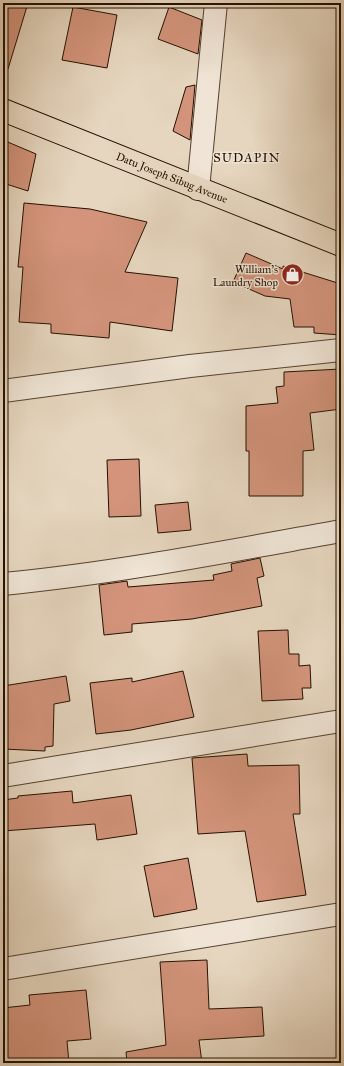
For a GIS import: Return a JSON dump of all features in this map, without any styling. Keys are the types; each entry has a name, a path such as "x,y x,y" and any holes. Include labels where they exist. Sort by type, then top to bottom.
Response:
{"main road":[{"name":"Datu Joseph Sibug Avenue","path":"3,110 341,245"}],"street":[{"path":"198,189 216,3"},
{"path":"3,391 190,366 341,350"},
{"path":"3,584 138,567 341,531"},
{"path":"3,776 341,721"},
{"path":"3,969 341,914"}],"building":[{"path":"3,3 28,3 8,69 3,68"},
{"path":"73,7 117,15 107,68 62,60"},
{"path":"169,7 202,20 198,54 158,39"},
{"path":"195,85 190,140 173,131 186,87"},
{"path":"3,140 36,154 28,191 3,183"},
{"path":"24,203 90,209 147,222 125,272 178,278 172,331 110,322 109,338 51,333 51,324 19,322 23,267 18,267"},
{"path":"246,253 283,269 283,266 341,284 341,335 314,333 314,327 294,327 290,299 265,296 233,282"},
{"path":"341,369 341,409 310,413 314,450 303,451 303,496 249,496 249,451 246,451 246,406 278,403 276,387 284,386 284,372"},
{"path":"139,459 141,516 109,517 107,460"},
{"path":"188,502 191,530 158,533 155,505"},
{"path":"260,558 264,576 257,578 262,606 192,619 132,624 132,632 104,635 99,585 127,581 128,587 214,580 213,575 232,571 231,564"},
{"path":"288,630 289,654 299,654 299,666 310,665 311,688 302,688 303,699 262,701 258,631"},
{"path":"183,671 194,717 131,730 96,734 90,683 132,678 132,682"},
{"path":"66,676 70,701 54,704 53,746 45,747 45,751 3,749 3,686"},
{"path":"247,754 248,766 299,765 300,814 293,814 306,895 257,902 245,831 198,834 192,758"},
{"path":"72,791 73,803 131,795 137,834 97,840 95,824 3,831 3,800 18,798 18,796"},
{"path":"188,858 197,909 154,917 144,866"},
{"path":"207,960 209,1009 262,1007 264,1036 199,1040 202,1063 127,1063 126,1052 166,1045 160,962"},
{"path":"86,990 91,1039 67,1041 69,1063 3,1063 3,1008 30,1005 29,995"}],"place":[{"name":"William’s Laundry Shop","path":"293,275"}],"district":[{"name":"SUDAPIN","path":"247,158"}]}
